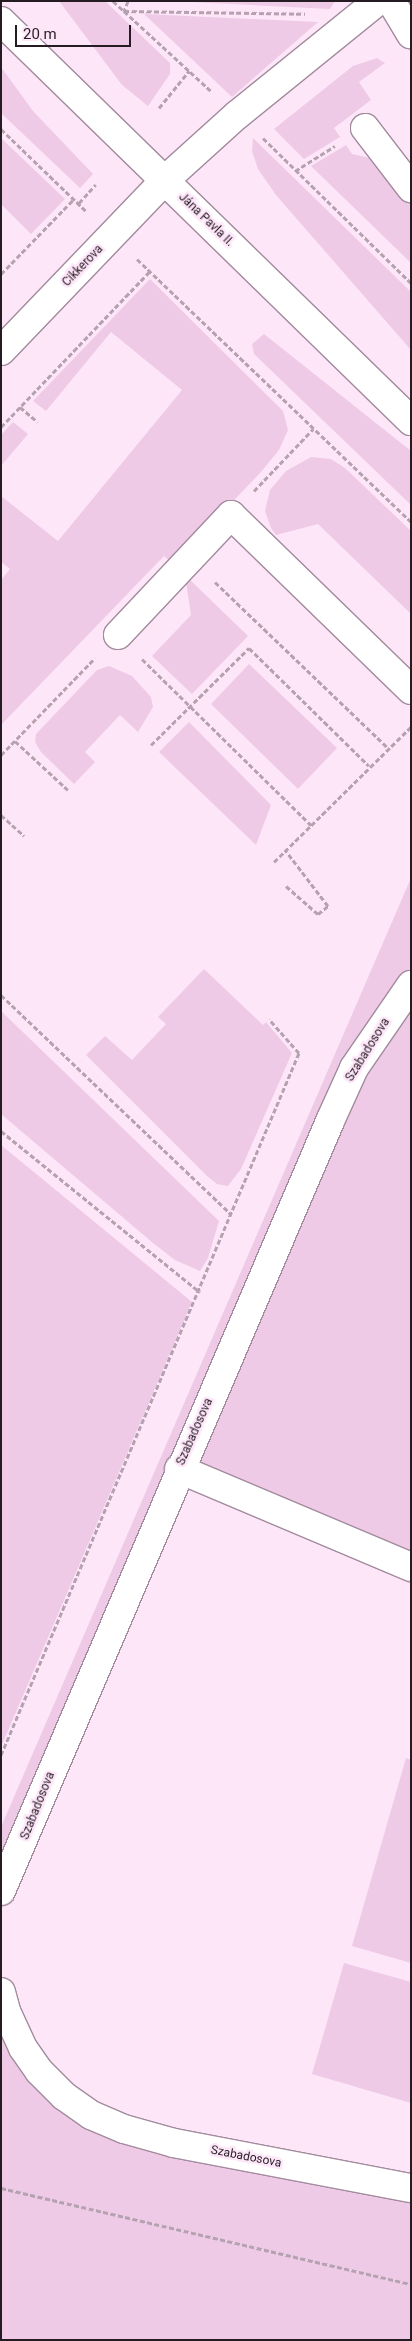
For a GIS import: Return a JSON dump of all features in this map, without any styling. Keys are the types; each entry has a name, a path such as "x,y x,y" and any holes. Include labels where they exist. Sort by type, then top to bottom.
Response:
{"street":[{"name":"Cikkerova","path":"1,351 166,180 237,116 378,1"},
{"path":"391,1 411,34"},
{"name":"Jána Pavla II.","path":"1,21 411,421"},
{"path":"365,128 411,188"},
{"path":"118,635 231,515 411,690"},
{"name":"Szabadosova","path":"1,1891 179,1470 354,1068 411,984"},
{"path":"179,1470 411,1567"},
{"name":"Szabadosova","path":"1,1992 6,2011 24,2048 39,2071 64,2096 91,2114 124,2130 174,2143 411,2188"}],"path":[{"path":"128,1 124,11 323,14 339,32"},
{"path":"159,108 189,71"},
{"path":"295,171 365,128"},
{"path":"1,129 411,522"},
{"path":"79,204 96,184"},
{"path":"1,274 74,199"},
{"path":"1,427 150,271"},
{"path":"20,408 38,422"},
{"path":"231,515 313,429"},
{"path":"190,558 388,748"},
{"path":"1,755 118,635 312,824"},
{"path":"151,745 249,648 369,766"},
{"path":"274,862 369,766 411,727"},
{"path":"15,741 68,790"},
{"path":"1,815 24,836"},
{"path":"286,851 328,906 318,914 286,886"},
{"path":"1,995 231,1214"},
{"path":"1,1755 200,1292 299,1053 269,1019"},
{"path":"1,1131 200,1292"},
{"path":"1,2188 411,2284"}],"shaded area":[{"path":"59,1 105,1 170,63 170,74 148,106 122,85"},
{"path":"171,1 335,1 330,9"},
{"path":"144,14 318,22 232,97"},
{"path":"377,58 385,63 359,82 371,100 334,128 340,137 304,159 274,129 353,66"},
{"path":"1,67 33,111 93,174 80,188 1,113"},
{"path":"1,138 65,199 31,234 1,204"},
{"path":"253,138 411,292 411,350 276,195 258,169 252,151"},
{"path":"346,145 352,154 375,159 411,205 411,263 311,166"},
{"path":"150,279 283,411 288,430 279,450 261,472 173,564 164,556 1,725 1,580 10,569 1,562 1,496 58,541 182,390 111,332 46,411 33,401"},
{"path":"264,334 411,451 411,505 254,354 252,344"},
{"path":"13,422 28,434 1,466 1,435"},
{"path":"311,457 331,459 345,468 411,531 411,614 318,524 276,535 271,528 265,511 270,490 286,471"},
{"path":"185,575 248,636 192,694 152,656 191,615"},
{"path":"249,664 337,748 298,789 211,704"},
{"path":"109,666 132,676 151,697 153,707 138,732 120,715 85,752 95,762 74,784 41,752 35,742 36,734 97,670"},
{"path":"189,722 271,805 256,845 159,752"},
{"path":"411,878 411,965 1,1867 1,1827"},
{"path":"204,969 263,1025 266,1022 292,1053 241,1169 228,1186 217,1184 207,1176 86,1055 105,1036 132,1060 166,1024 158,1017"},
{"path":"411,998 411,1559 193,1461 367,1061"},
{"path":"1,1011 219,1221 208,1258 200,1271 175,1260 153,1243 1,1114"},
{"path":"1,1145 192,1302 1,1747"},
{"path":"406,1758 411,1760 411,1963 352,1946"},
{"path":"344,1963 411,1982 411,2103 312,2074"},
{"path":"1,2033 29,2080 52,2103 411,2197 411,2340 1,2340"}]}
